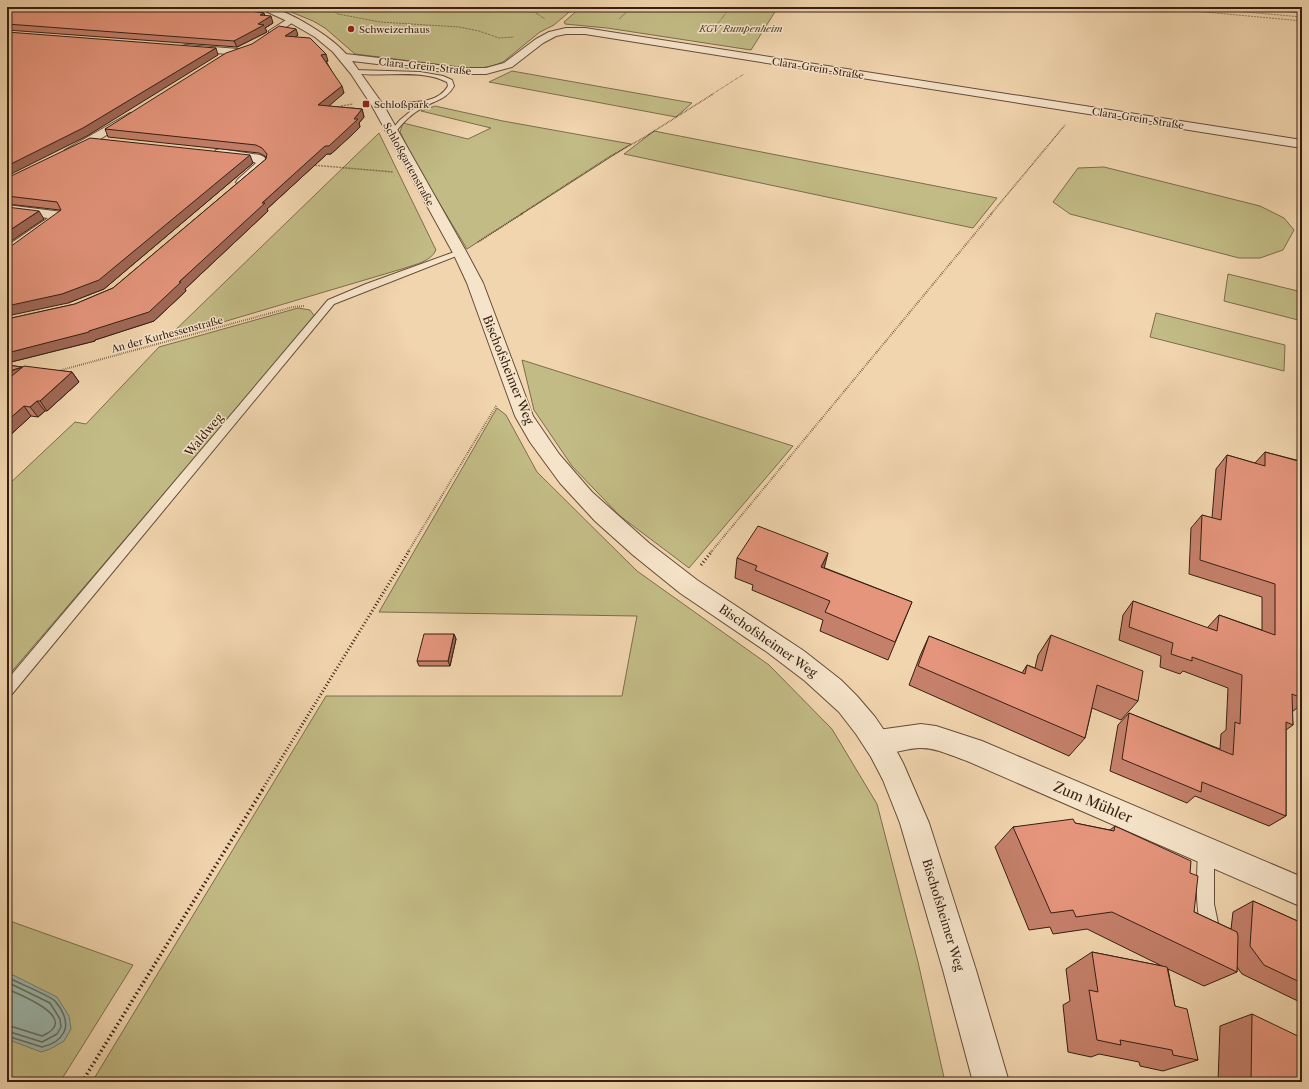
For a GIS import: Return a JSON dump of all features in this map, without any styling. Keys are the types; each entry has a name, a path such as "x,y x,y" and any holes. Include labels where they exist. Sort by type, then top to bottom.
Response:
{"street":[{"name":"Schloßgartenstraße","path":"261,7 292,20 318,35 343,57 378,106 414,174 460,253"},
{"path":"260,40 292,20"},
{"name":"Clara-Grein-Straße","path":"343,57 462,71 489,70 512,63 538,41 550,34 577,31 766,59 1302,144"},
{"path":"176,47 244,50 218,62"},
{"path":"60,157 92,140 138,111"},
{"path":"92,140 114,143"},
{"path":"205,152 259,158 262,161 263,163 260,167 231,192"},
{"path":"7,209 53,214 57,215 57,218 7,254"},
{"name":"Bischofsheimer Weg","path":"460,253 475,283 515,396 524,416 534,435 563,475 609,523 685,584 821,678 848,704 878,742 887,757 908,807 926,860 971,1005 991,1082"},
{"name":"Zum Mühler","path":"878,742 921,736 936,738 972,750 1302,892"}],"lane":[{"path":"355,72 430,75 443,77 450,81 451,86 448,92 429,102 402,120 392,133"},
{"path":"378,106 410,105 429,102"},
{"name":"Waldweg","path":"7,690 331,302 460,253"},
{"path":"1206,851 1205,875 1208,925 1216,947"}],"path":[{"path":"336,7 335,12 338,14 370,20 459,27 479,31 499,38 507,38 517,35"},
{"path":"454,7 536,12 553,7"},
{"path":"698,49 731,7"},
{"path":"1151,7 1302,21"},
{"path":"1189,7 1302,17"},
{"path":"1233,7 1302,13"},
{"path":"460,253 609,157 643,138 766,59"},
{"path":"685,584 1078,109"},
{"path":"308,165 414,174"},
{"name":"An der Kurhessenstraße","path":"57,371 293,307 331,302"},
{"path":"82,1082 402,563 499,402 515,396"}],"green space":[{"name":"Schloßpark","path":"279,7 575,7 554,25 540,32 503,62 492,66 475,69 355,54 325,28 313,21"},
{"name":"KGV Rumpenheim","path":"581,7 778,7 751,50 607,28 565,24 564,22"},
{"path":"512,71 692,103 676,117 489,82"},
{"path":"435,106 503,121 631,144 467,249 417,166 400,132 403,123 468,139 491,128 421,111"},
{"path":"654,131 997,198 973,228 624,154"},
{"path":"379,133 436,250 431,257 423,262 405,268 166,339"},
{"path":"1104,167 1260,206 1284,218 1294,230 1283,250 1260,258 1239,258 1070,214 1053,202 1078,168"},
{"path":"1228,274 1302,292 1302,321 1224,301"},
{"path":"298,308 310,310 315,317 7,677 7,486 75,422 86,424 159,347"},
{"path":"1156,313 1285,345 1284,371 1150,337"},
{"path":"522,360 793,446 689,568 620,516 572,466 534,410"},
{"path":"497,408 506,415 537,472 637,571 769,665 832,729 877,804 918,962 945,1082 92,1082 326,696 622,696 637,616 379,612"},
{"path":"7,920 133,965 60,1082 7,1082"}],"water":[{"path":"7,973 57,997 69,1016 71,1029 64,1041 41,1052 7,1039"}],"building":[{"path":"7,7 257,7 250,11 264,13 260,15 271,16 258,24 264,25 234,41 7,24"},
{"path":"279,26 296,29 285,36 310,38 326,54 321,55 342,86 318,105 362,109 354,119 358,119 329,146 325,146 262,203 265,203 179,282 181,282 149,312 89,332 7,353 7,319 75,304 113,288 266,159 267,154 262,148 256,145 105,129 226,53 252,44"},
{"path":"7,32 216,48 83,128 7,166"},
{"path":"90,138 250,155 99,280 62,294 7,306 7,249 61,210 57,202 7,196 7,178"},
{"path":"7,207 39,211 7,232"},
{"path":"7,365 22,367 7,372"},
{"path":"24,366 72,372 40,401 37,401 30,407 24,406 7,421 7,380"},
{"path":"1265,452 1302,462 1302,698 1292,694 1293,725 1286,722 1286,816 1202,782 1201,792 1122,759 1129,713 1233,755 1235,722 1240,724 1242,675 1192,657 1192,661 1171,654 1173,643 1129,627 1133,601 1217,631 1219,615 1275,635 1275,584 1200,560 1202,515 1221,520 1227,455 1265,466"},
{"path":"758,526 828,553 821,567 912,602 895,642 825,612 830,601 755,570 757,566 737,558"},
{"path":"424,634 454,634 448,661 417,661"},
{"path":"1051,635 1143,671 1138,701 1097,685 1085,738 918,666 929,636 1025,674 1027,665 1042,671"},
{"path":"1073,819 1075,823 1114,831 1115,826 1191,861 1190,873 1198,876 1194,912 1237,932 1237,972 1112,912 1076,917 1073,910 1051,913 1013,827"},
{"path":"1253,901 1302,923 1302,983 1264,965 1250,946"},
{"path":"1092,952 1167,967 1175,1006 1187,1009 1198,1060 1173,1055 1172,1050 1120,1040 1121,1045 1097,1040 1089,990 1098,992"},
{"path":"1252,1014 1302,1038 1302,1082 1251,1082"}],"place":[{"name":"Schweizerhaus","path":"351,29"},
{"name":"Schloßpark","path":"366,104"}]}
